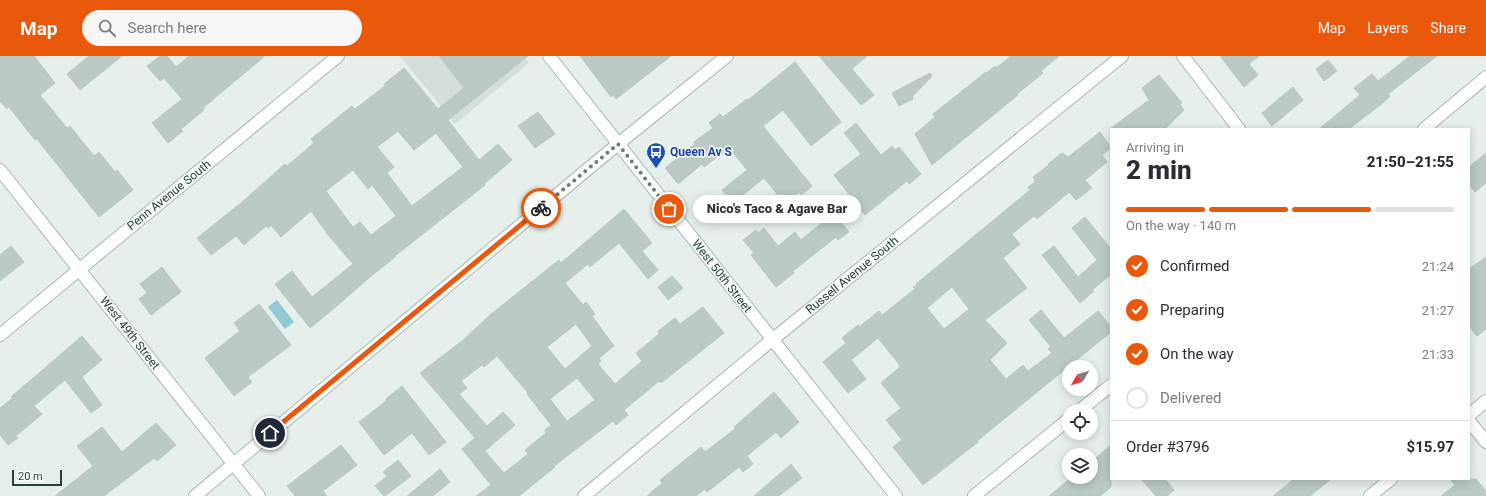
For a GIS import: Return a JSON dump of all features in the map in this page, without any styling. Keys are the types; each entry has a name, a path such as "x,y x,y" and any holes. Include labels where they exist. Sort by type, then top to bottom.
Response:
{"street":[{"name":"Penn Avenue South","path":"0,335 338,56"},
{"name":"West 50th Street","path":"549,56 896,496"},
{"path":"195,496 618,144 727,56"},
{"name":"Russell Avenue South","path":"584,496 772,340 1122,56"},
{"path":"1183,56 1238,128"},
{"path":"1425,128 1486,77"},
{"name":"West 49th Street","path":"0,170 259,496"},
{"path":"1088,404 1110,386"},
{"path":"1470,414 1486,401"},
{"path":"1470,422 1486,442"},
{"path":"974,496 1062,425"},
{"path":"1370,496 1390,480"}],"shaded area":[{"path":"400,56 524,56 529,63 455,124"}],"water":[{"path":"277,300 294,322 285,329 268,307"}],"building":[{"path":"0,56 34,56 55,83 40,95 67,128 70,126 94,156 99,152 115,172 117,170 133,190 99,217 36,138 35,140 9,107 7,109 0,101"},
{"path":"89,56 122,56 80,90 67,74"},
{"path":"160,56 167,56 176,67 189,56 265,56 204,107 204,110 181,129 183,131 168,143 152,123 182,99 164,78 160,81 147,66"},
{"path":"439,56 528,56 448,120 479,160 498,144 512,160 484,184 485,185 395,256 310,328 275,284 292,271 312,297 353,264 329,236 311,211 281,237 271,225 268,228 266,226 244,245 236,236 211,255 197,238 241,203 285,164 287,166 314,143 311,139 352,106 355,109 385,86 384,84 404,68 438,109 464,88","holes":["398,131 414,150 436,133 463,167 412,206 387,173 394,167 377,147","353,170 368,189 372,185 396,216 371,235 360,222 353,227 326,191"]},
{"path":"580,56 671,56 616,99 613,95 611,97"},
{"path":"819,56 867,56 852,69 874,95 861,105"},
{"path":"1011,56 1059,56 1041,71 1043,73 1017,94 1018,95 932,165 915,134 935,117 933,114 986,72 995,66 996,68"},
{"path":"1220,56 1259,56 1249,64 1258,75 1244,87"},
{"path":"1410,56 1437,56 1388,94 1390,96 1384,102 1350,128 1320,128 1360,95 1354,88 1372,74 1378,81"},
{"path":"1328,60 1337,71 1324,81 1316,69"},
{"path":"795,62 841,122 811,146 783,110 763,126 812,186 801,195 799,192 785,204 764,178 733,203 722,190 747,170 729,148 704,167 702,164 678,184 665,168 695,144 694,142 713,128 709,123 720,114 723,117 747,99 748,100"},
{"path":"930,73 932,76 912,97 913,99 899,106 892,93"},
{"path":"1159,75 1182,103 1180,105 1184,110 1166,128 1111,128 1149,100 1142,88"},
{"path":"1293,87 1303,100 1272,126 1262,113"},
{"path":"538,112 555,134 535,148 518,126"},
{"path":"856,123 881,155 892,146 895,150 899,147 921,174 909,184 907,181 865,215 834,175 861,154 844,133"},
{"path":"1100,132 1110,147 1110,149 1102,155 1107,162 1085,180 1092,188 1076,200 1069,192 1037,219 1034,216 1012,234 1020,244 1003,258 1027,288 985,320 1007,343 990,360 1006,379 1023,365 1028,371 1052,353 1048,349 1051,347 1029,320 1041,310 1064,338 1098,311 1110,326 1110,333 1077,360 1062,360 1062,372 977,441 978,442 923,485 893,447 902,440 886,420 901,408 881,383 900,367 878,338 851,360 866,379 848,393 823,362 846,343 842,338 879,311 882,315 915,289 913,287 917,285 916,284 1030,190 1028,187 1035,182 1033,177 1049,165 1048,164 1062,153 1068,157","holes":["952,287 969,309 944,329 927,308"]},
{"path":"1486,153 1486,183 1475,192 1470,186 1470,166"},
{"path":"724,197 734,209 721,220 711,207"},
{"path":"624,209 652,243 642,251 658,270 648,279 619,243 590,267 588,264 565,283 583,305 586,302 595,314 592,316 614,346 599,358 601,361 598,364 615,384 642,361 636,353 659,334 658,331 675,318 680,324 703,307 724,333 661,383 659,381 624,410 628,415 616,425 613,421 554,466 555,467 519,496 476,496 491,485 462,449 475,438 420,373 462,341 490,315 559,260 561,263","holes":["576,324 592,346 565,369 547,347","497,356 528,393 527,394 551,425 545,430 546,433 525,450 528,454 504,473 485,451 515,425 503,412 487,426 459,394 467,388 461,381 482,365 484,367","577,378 595,400 567,421 550,399"]},
{"path":"830,209 849,232 838,240 836,237 793,271 794,273 776,287 751,255 754,253 743,240 756,230 758,233 764,228 778,246 795,232 801,240 823,222 820,217"},
{"path":"1085,217 1110,248 1110,277 1109,276 1092,290 1094,291 1080,303 1042,255 1054,246 1078,277 1097,260 1072,228"},
{"path":"11,246 24,262 0,281 0,255"},
{"path":"1486,257 1486,329 1477,336 1470,327 1470,268"},
{"path":"162,267 181,292 151,315 139,299 147,293 140,284"},
{"path":"672,276 683,288 668,300 658,287"},
{"path":"259,304 291,345 248,377 252,382 234,396 205,358 240,331 234,323"},
{"path":"82,336 102,360 82,377 102,405 91,413 65,380 34,406 42,414 16,436 18,438 8,445 0,435 0,408"},
{"path":"402,386 446,442 429,455 412,433 384,455 359,422 386,401 386,399"},
{"path":"774,392 799,422 781,438 776,432 747,456 753,464 743,472 739,467 707,492 705,489 696,496 647,496 662,483 660,480 701,447 705,452 735,429 734,427"},
{"path":"156,423 176,445 157,461 154,458 104,496 55,496 93,466 77,446 102,427 122,452"},
{"path":"341,445 357,465 323,491 327,496 295,496 287,486"},
{"path":"1110,446 1111,487 1100,496 1049,496 1064,484 1098,484 1098,456"},
{"path":"398,460 411,476 384,496 375,486 387,476 383,472"},
{"path":"791,464 802,478 779,496 754,496"},
{"path":"440,469 450,482 433,496 407,496"},
{"path":"1476,479 1486,491 1486,496 1441,496 1455,485 1451,480"},
{"path":"1142,480 1166,480 1174,490 1167,496 1156,496"},
{"path":"1293,480 1330,480 1310,496 1273,496"}],"way so far":[{"path":"541,208 618,144 669,209"}],"place":[{"name":"Queen Av S","path":"656,169"},
{"name":"Nico's Taco & Agave Bar","path":"669,209"}],"route":[{"path":"270,433 541,208"}]}
